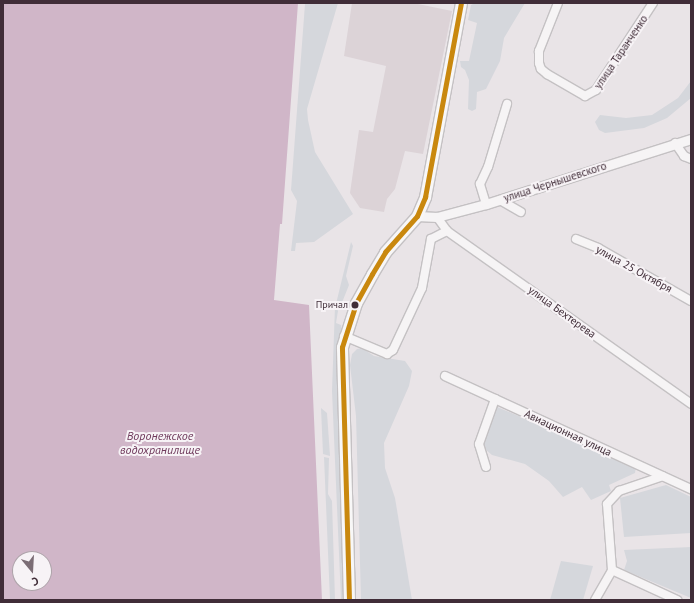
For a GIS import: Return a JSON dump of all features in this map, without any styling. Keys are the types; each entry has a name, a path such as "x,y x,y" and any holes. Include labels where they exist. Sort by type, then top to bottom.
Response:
{"main road":[{"path":"349,600 340,373 344,336 356,303 372,274 385,252 417,216 425,197 435,150 461,3"}],"street":[{"name":"улица Таранченко","path":"558,3 540,51 539,63 541,69 546,74 585,96 596,90 653,3"},
{"path":"486,204 480,184 488,167 507,104"},
{"name":"улица Чернышевского","path":"417,216 437,217 486,204 691,139"},
{"path":"675,144 684,156 691,159"},
{"path":"500,200 521,212"},
{"name":"улица Бехтерева","path":"437,217 448,231 691,404"},
{"path":"344,336 386,354 393,350 422,288 431,239 448,231"},
{"name":"улица 25 Октября","path":"576,239 598,248 691,301"},
{"name":"Авиационная улица","path":"445,376 691,489"},
{"path":"486,466 479,444 495,399"},
{"path":"595,600 612,570 607,504 619,491 663,476"},
{"path":"612,570 677,600"}],"shaded area":[{"path":"338,3 307,109 315,152 353,214 314,242 296,243 295,251 291,251 297,201 291,190 305,4"},
{"path":"352,3 413,3 452,11 423,154 405,151 395,189 387,199 384,212 360,208 350,193 359,130 373,132 386,66 344,56"},
{"path":"475,3 525,3 504,38 500,61 486,89 477,92 476,109 472,111 468,109 469,80 465,70 461,67 460,61 469,61 477,23 468,20 471,5"},
{"path":"691,81 691,98 667,118 644,128 605,133 599,130 595,122 600,115 626,118 652,115 678,98"},
{"path":"351,242 353,246 346,276 349,285 339,310 336,304"},
{"path":"335,306 338,311 336,323 341,325 342,332 337,371 345,600 341,600 332,391"},
{"path":"362,348 374,356 405,361 412,371 409,386 384,443 385,468 395,498 412,600 361,600 356,416 350,365 352,354 357,349"},
{"path":"495,406 636,466 635,473 609,485 611,491 591,500 582,487 563,497 549,481 525,464 492,455 485,449 483,442"},
{"path":"321,408 327,413 330,456 323,454"},
{"path":"324,457 329,458 328,494 332,501 335,600 330,600"},
{"path":"666,485 691,497 691,533 624,537 620,498"},
{"path":"691,547 691,598 624,570 627,561 624,550"},
{"path":"561,561 593,566 583,600 550,600"}],"water":[{"name":"Воронежское водохранилище","path":"3,3 298,3 282,224 280,224 274,300 309,305 322,600 3,600"}],"transit line":[{"path":"349,600 342,347 356,303 372,274 385,252 417,216 425,197 461,3"}],"place":[{"name":"Причал","path":"355,305"}]}
